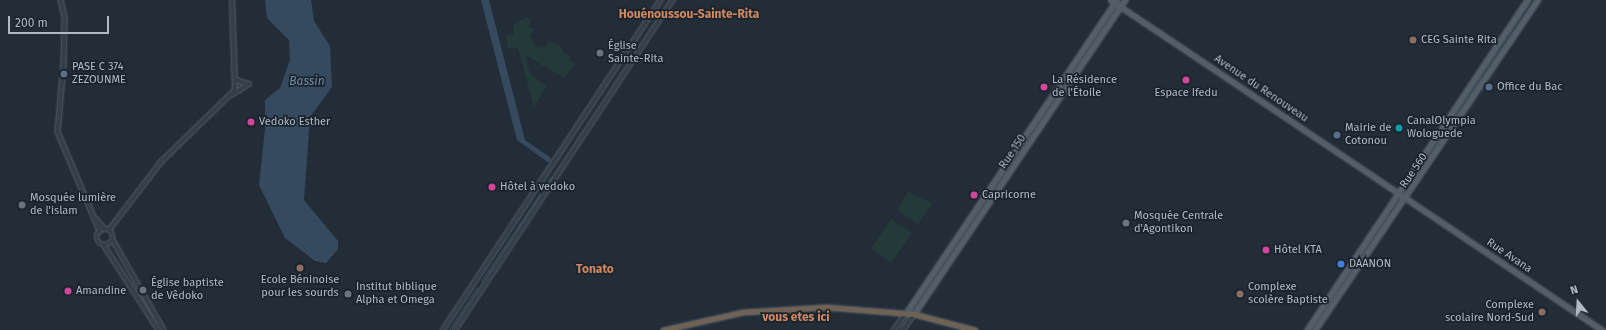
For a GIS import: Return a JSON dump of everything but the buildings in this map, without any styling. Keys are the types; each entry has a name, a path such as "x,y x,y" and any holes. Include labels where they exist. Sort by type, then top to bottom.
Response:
{"highway":[{"path":"663,330 725,315 781,308 841,307 914,314 975,330"}],"main road":[{"name":"Rue 150","path":"914,314 1125,0"},
{"name":"Rue 560","path":"1307,330 1400,194 1527,0"},
{"name":"Rue 560","path":"1316,330 1538,0"},
{"name":"Rue 150","path":"906,313 1114,1"},
{"name":"Avenue du Renouveau","path":"1114,1 1406,198"},
{"path":"1063,76 1070,81"},
{"name":"Rue Avana","path":"1406,198 1602,330"}],"street":[{"path":"61,0 65,18 64,65 58,132 100,231 98,239 104,245 159,330"},
{"path":"232,0 236,80 233,94"},
{"path":"444,330 661,0"},
{"path":"455,330 673,0"},
{"path":"100,231 108,230 114,224 162,162 233,94 250,84 236,80"},
{"path":"93,216 108,230 164,330"},
{"path":"104,245 113,240"},
{"path":"894,330 906,313"},
{"path":"903,330 914,314"}],"green space":[{"path":"526,17 531,20 528,26 534,29 530,37 538,48 545,47 549,41 563,48 562,52 571,56 569,60 575,64 564,78 525,55 530,74 547,86 534,107 518,48 508,49 506,36 514,34 513,25"},
{"path":"908,192 933,203 918,224 897,210"},
{"path":"891,219 912,233 892,263 871,249"}],"water":[{"name":"Bassin","path":"265,0 311,0 314,21 330,46 332,87 310,117 304,200 338,241 338,249 326,263 315,261 285,238 259,185 265,129 265,100 280,88 290,60 289,40 267,18"},
{"path":"481,0 489,0 525,140 551,158 549,163 517,140"}],"waterway":[{"path":"1408,186 1531,0"},
{"path":"481,281 551,177"},
{"path":"449,330 477,287"}],"place":[{"name":"CEG Sainte Rita","path":"1413,40"},
{"name":"Église Sainte-Rita","path":"600,53"},
{"name":"PASE C 374 ZEZOUNME","path":"64,74"},
{"name":"Espace Ifedu","path":"1186,80"},
{"name":"La Résidence de l'Étoile","path":"1044,87"},
{"name":"Office du Bac","path":"1489,87"},
{"name":"Vedoko Esther","path":"251,122"},
{"name":"CanalOlympia Wologuede","path":"1399,128"},
{"name":"Mairie de Cotonou","path":"1337,135"},
{"name":"Hôtel à vedoko","path":"492,187"},
{"name":"Capricorne","path":"974,195"},
{"name":"Mosquée lumière de l'islam","path":"22,205"},
{"name":"Mosquée Centrale d'Agontikon","path":"1126,223"},
{"name":"Hôtel KTA","path":"1266,250"},
{"name":"DAANON","path":"1341,264"},
{"name":"Ecole Béninoise pour les sourds","path":"300,268"},
{"name":"Église baptiste de Vêdoko","path":"143,290"},
{"name":"Amandine","path":"68,291"},
{"name":"Institut biblique Alpha et Omega","path":"348,294"},
{"name":"Complexe scolère Baptiste","path":"1240,294"},
{"name":"Complexe scolaire Nord-Sud","path":"1542,312"}],"district":[{"name":"Houénoussou-Sainte-Rita","path":"689,15"},
{"name":"Tonato","path":"595,270"},
{"name":"vous etes ici","path":"796,318"}]}
